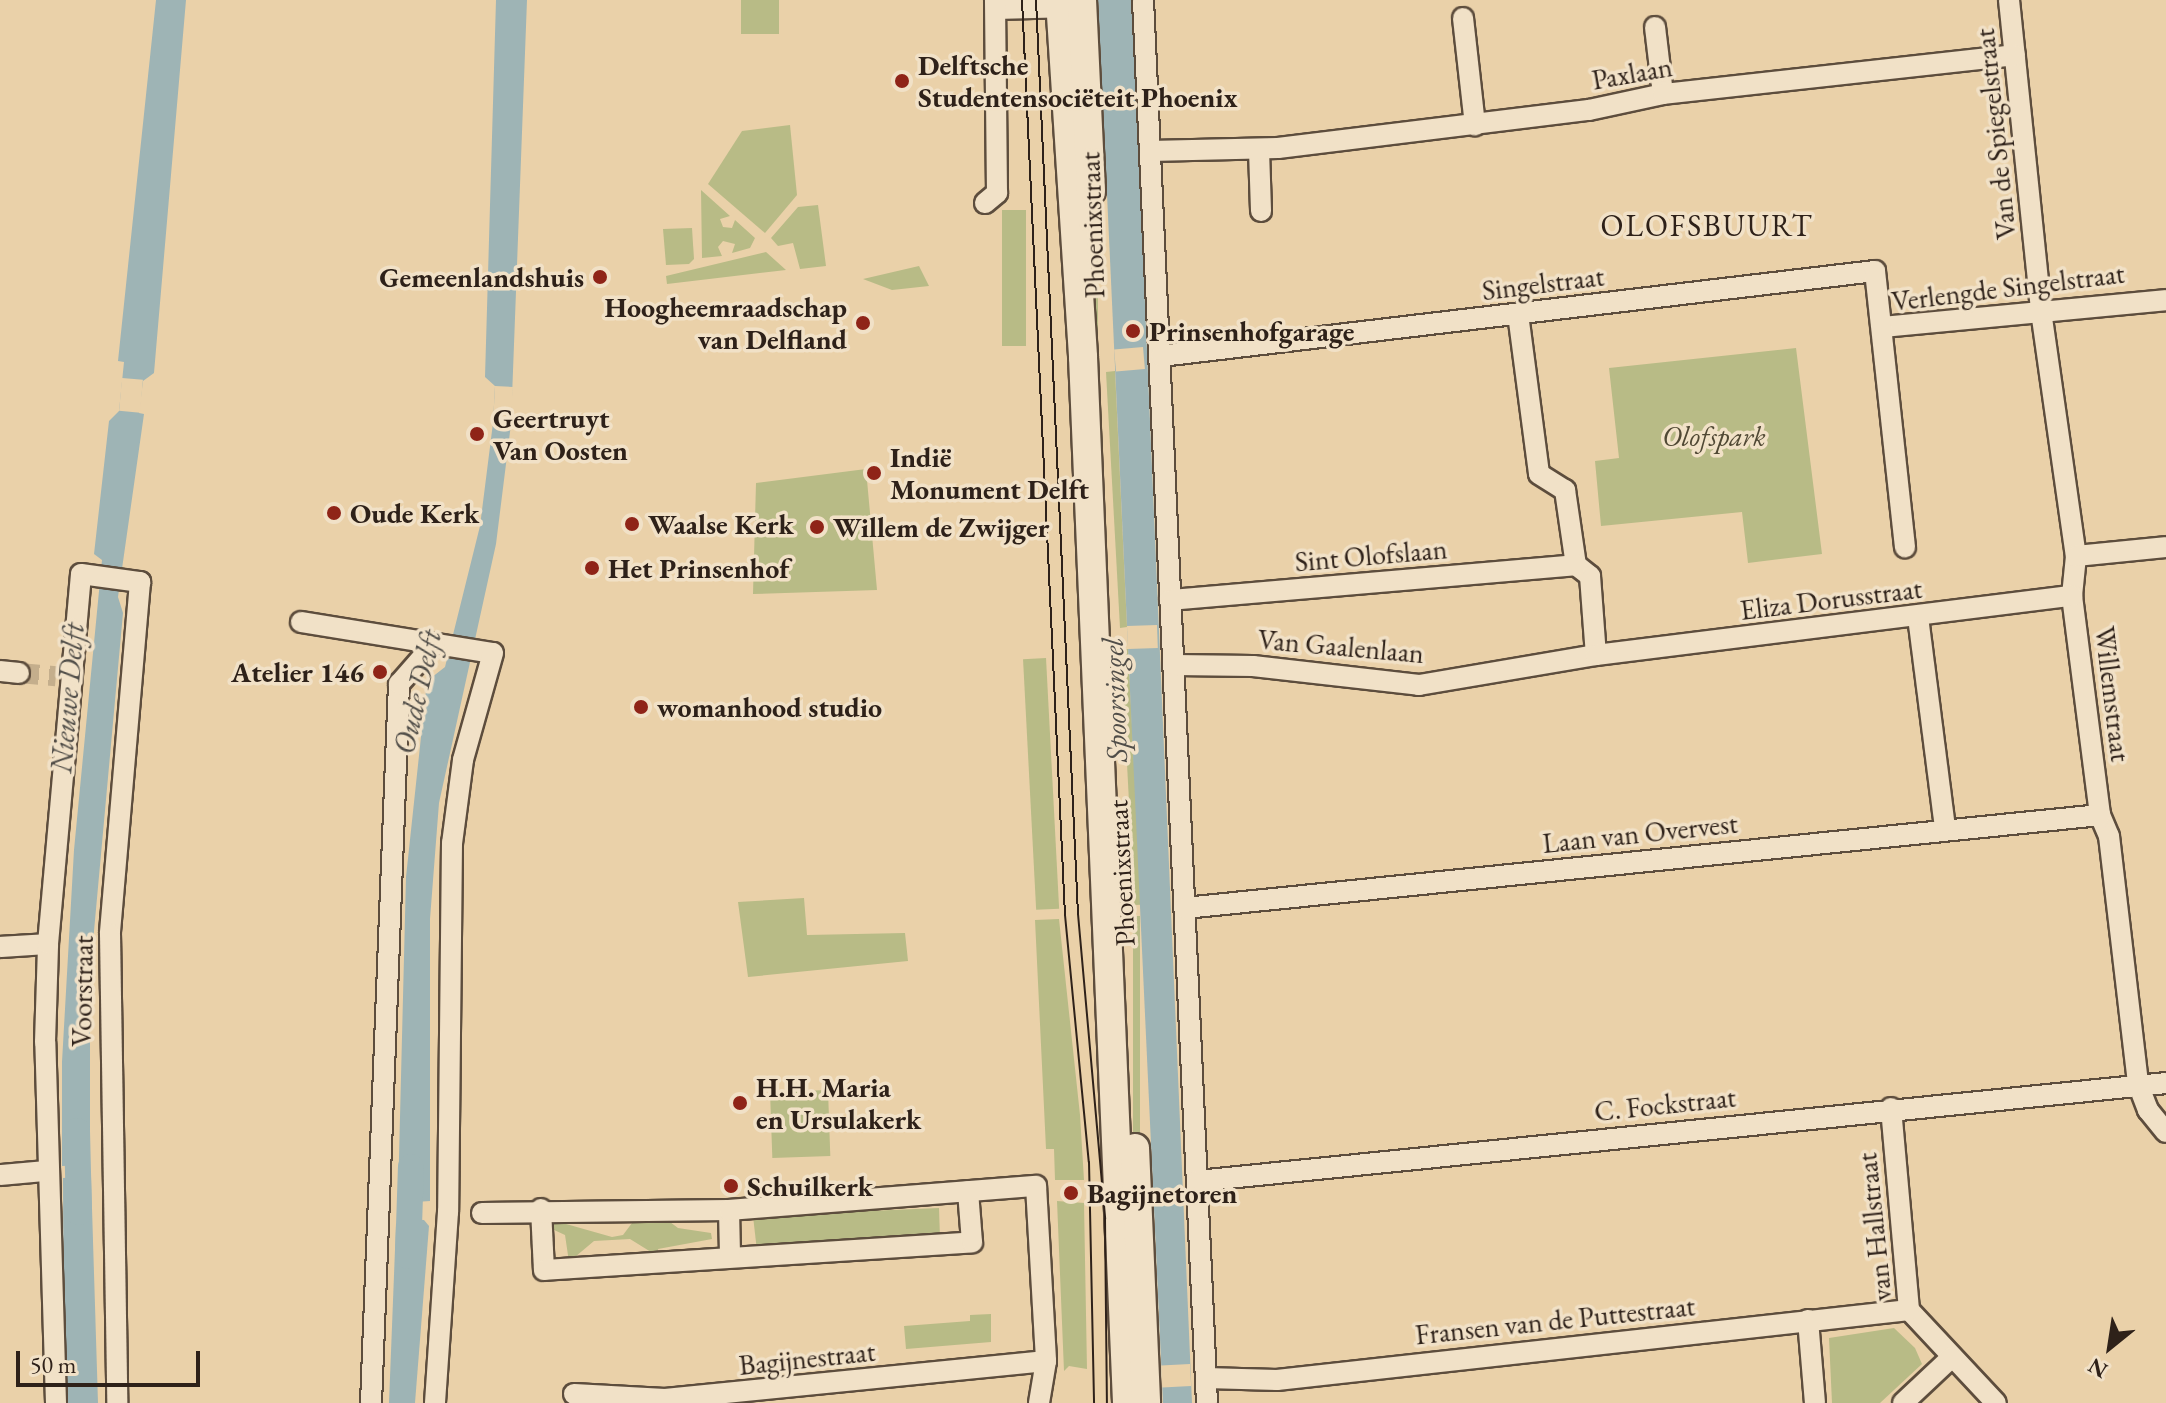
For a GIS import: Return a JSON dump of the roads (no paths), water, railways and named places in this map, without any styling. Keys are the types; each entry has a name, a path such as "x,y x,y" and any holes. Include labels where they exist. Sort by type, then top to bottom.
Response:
{"street":[{"path":"1143,0 1207,1403"},
{"name":"Van de Spiegelstraat","path":"2009,0 2041,311"},
{"path":"985,203 997,193 996,4 1071,3"},
{"name":"Phoenixstraat","path":"1071,3 1127,1403"},
{"name":"Phoenixstraat","path":"1071,3 1146,1403"},
{"path":"1463,18 1475,125"},
{"path":"1655,27 1663,94"},
{"name":"Paxlaan","path":"1150,151 1259,150 1475,125 1663,94 2015,55"},
{"path":"1259,150 1261,211"},
{"name":"Singelstraat","path":"1161,356 1875,271 1882,327"},
{"name":"Verlengde Singelstraat","path":"1905,547 1882,327 2166,300"},
{"name":"Willemstraat","path":"2041,311 2076,556 2072,596 2100,815 2109,836 2138,1084 2148,1110 2166,1132"},
{"path":"1518,314 1539,474 1565,490 1576,565 1590,576 1596,655"},
{"path":"2076,556 2166,547"},
{"name":"Sint Olofslaan","path":"1170,600 1576,565"},
{"name":"Voorstraat","path":"56,1403 45,1171 48,944 63,677 85,575 136,582 110,934 117,1403"},
{"name":"Eliza Dorusstraat","path":"1596,655 2072,596"},
{"path":"1918,617 1945,829"},
{"path":"301,622 485,652 463,760 452,843 448,1212 435,1403"},
{"path":"371,1403 399,684 440,645"},
{"name":"Van Gaalenlaan","path":"1175,665 1253,666 1419,685 1596,655"},
{"name":"Laan van Overvest","path":"1185,908 2100,815"},
{"name":"Voorstraat","path":"0,947 48,944"},
{"name":"C. Fockstraat","path":"1198,1181 1891,1108 2166,1083"},
{"name":"van Hallstraat","path":"1891,1108 1909,1310 1996,1403"},
{"path":"0,1175 45,1171"},
{"path":"482,1213 541,1209 729,1210 1036,1186 1046,1361 1039,1403"},
{"path":"541,1209 544,1270 719,1261 730,1254 972,1242 968,1191"},
{"path":"729,1210 730,1254"},
{"name":"Fransen van de Puttestraat","path":"1206,1378 1277,1380 1909,1310"},
{"path":"1808,1320 1815,1403"},
{"path":"1903,1403 1952,1357"},
{"name":"Bagijnestraat","path":"574,1394 665,1399 777,1396 1046,1361"}],"waterway":[{"name":"Nieuwe Delft","path":"77,1131 79,1212"},
{"name":"Oude Delft","path":"408,1256 411,1167"}],"tunnel":[{"path":"19,673 56,676"}],"tram line":[{"path":"1022,0 1065,915 1089,1162 1094,1403"},
{"path":"1036,0 1078,914 1105,1219 1107,1403"}],"place":[{"name":"Delftsche Studentensociëteit Phoenix","path":"902,81"},
{"name":"Gemeenlandshuis","path":"600,277"},
{"name":"Hoogheemraadschap van Delfland","path":"863,323"},
{"name":"Prinsenhofgarage","path":"1133,331"},
{"name":"Geertruyt Van Oosten","path":"477,434"},
{"name":"Indië Monument Delft","path":"874,473"},
{"name":"Oude Kerk","path":"334,513"},
{"name":"Waalse Kerk","path":"632,524"},
{"name":"Willem de Zwijger","path":"817,527"},
{"name":"Het Prinsenhof","path":"592,568"},
{"name":"Atelier 146","path":"380,672"},
{"name":"womanhood studio","path":"641,707"},
{"name":"H.H. Maria en Ursulakerk","path":"740,1103"},
{"name":"Schuilkerk","path":"731,1186"},
{"name":"Bagijnetoren","path":"1071,1193"}],"district":[{"name":"OLOFSBUURT","path":"1707,226"}],"park label":[{"name":"Olofspark","path":"1714,436"}],"water label":[{"name":"Spoorsingel","path":"1115,700"}]}
